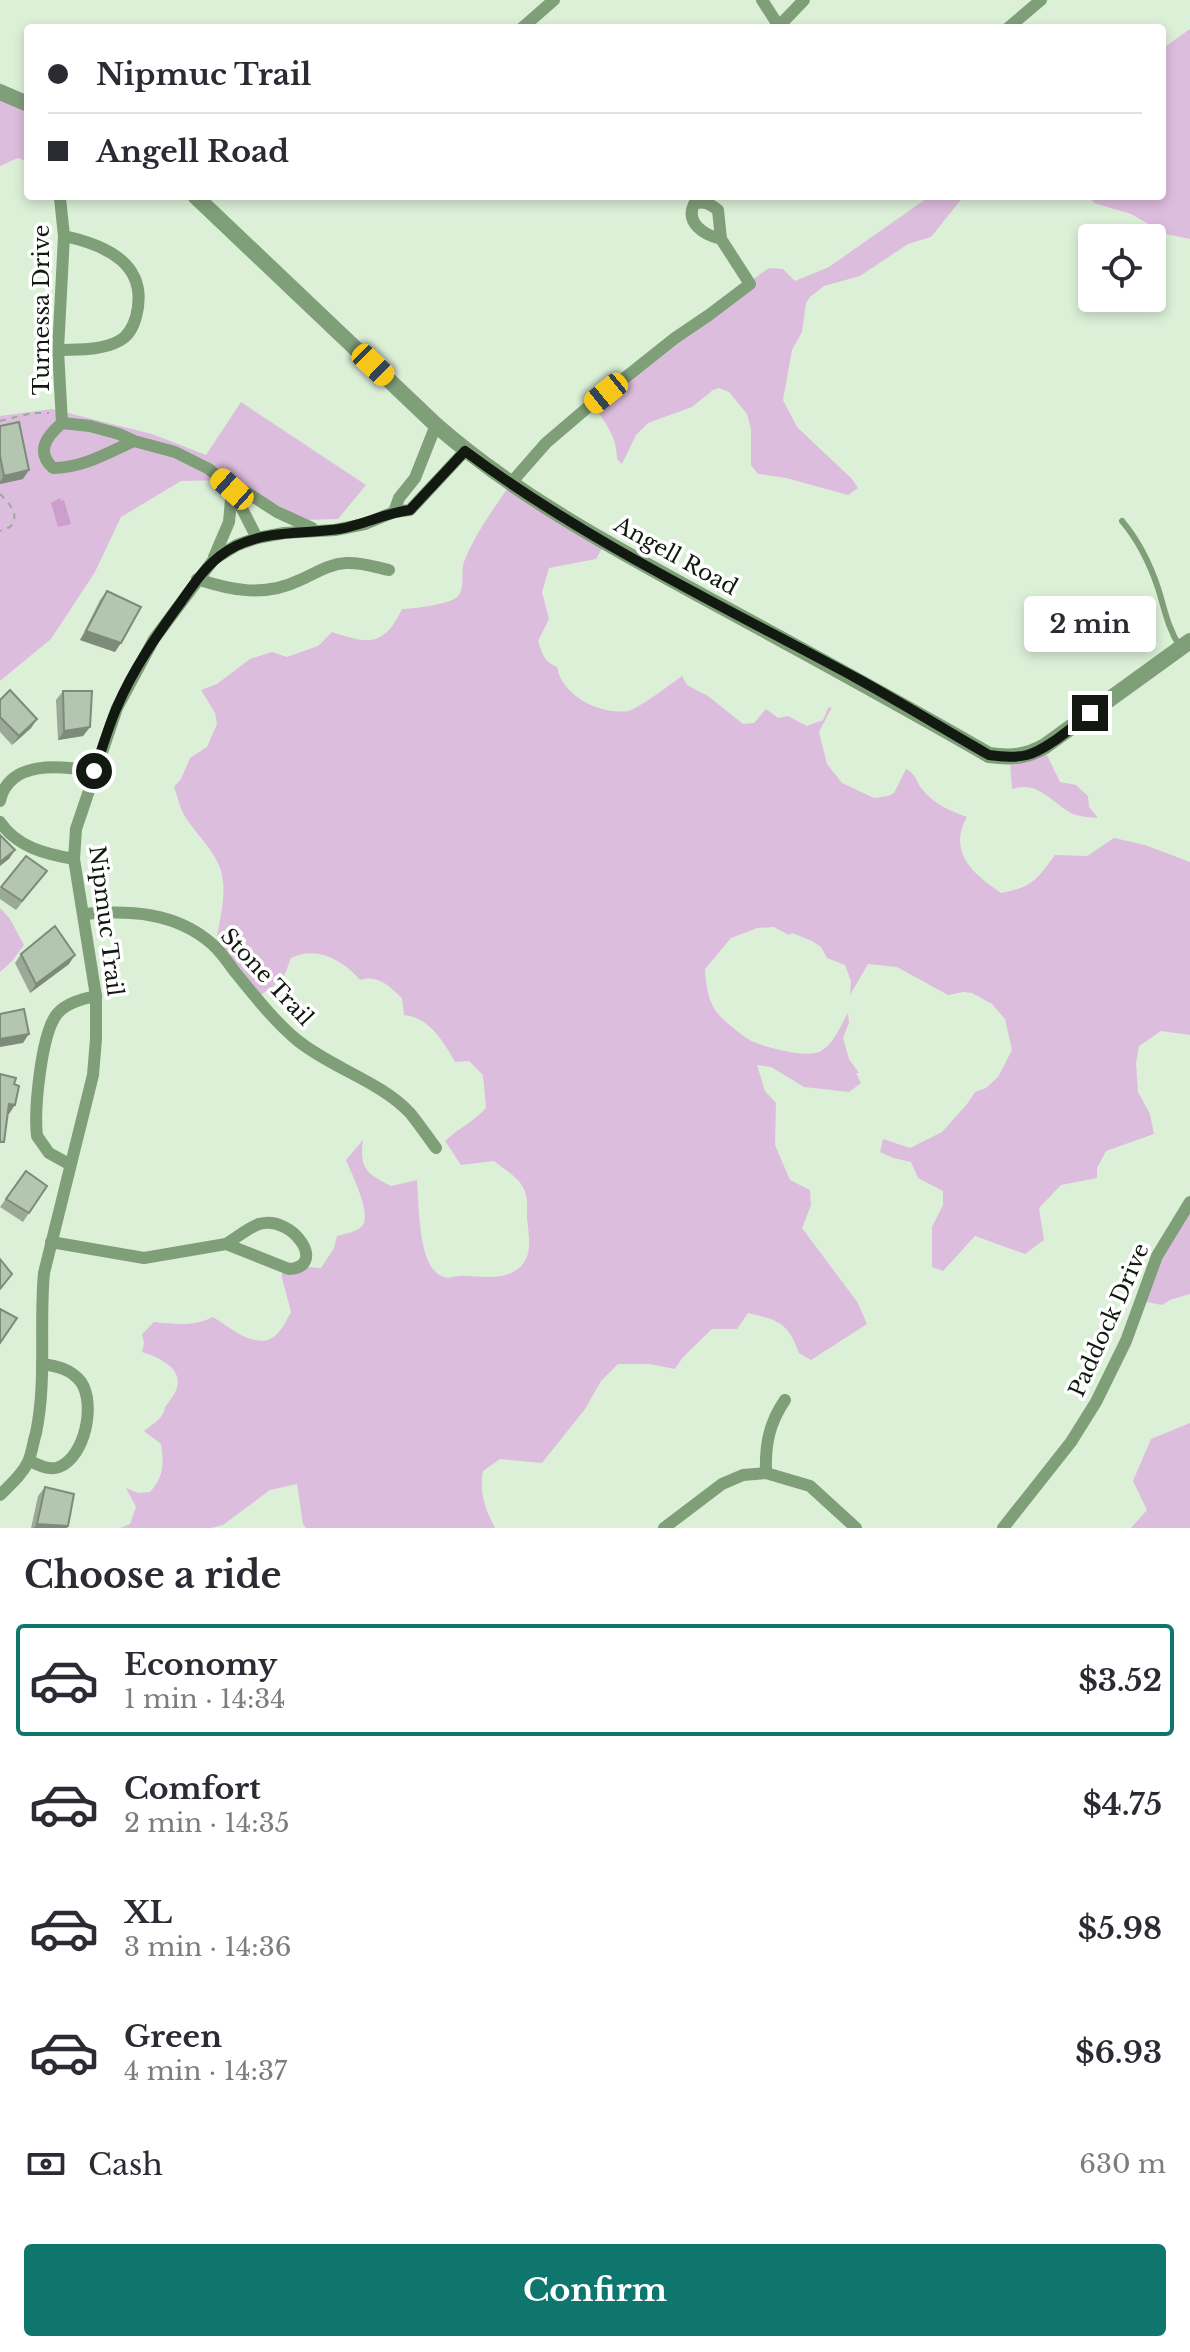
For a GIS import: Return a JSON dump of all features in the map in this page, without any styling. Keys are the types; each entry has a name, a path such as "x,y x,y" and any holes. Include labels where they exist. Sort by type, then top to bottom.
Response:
{"street":[{"path":"527,24 554,0"},
{"path":"762,0 777,24"},
{"path":"782,24 804,0"},
{"path":"1013,24 1041,0"},
{"path":"0,92 24,102"},
{"name":"Turnessa Drive","path":"60,200 64,236 58,350 62,419"},
{"name":"Angell Road","path":"199,200 436,425 510,484 609,545 859,680 989,755 1029,755 1045,746 1185,644"},
{"path":"58,350 94,349 121,341 128,334 137,312 137,285 120,258 105,248 64,236"},
{"path":"510,484 546,443 587,408 675,338 750,284 721,239"},
{"path":"134,441 67,468 53,468 46,461 43,449 49,435 62,419 175,452 209,469 232,489 257,538"},
{"path":"394,512 399,498 415,478 436,425"},
{"name":"Nipmuc Trail","path":"0,1495 29,1461 39,1417 44,1273 93,1075 96,996 74,859 76,829 117,708 154,639 214,559 237,545 257,538 335,530 410,510 465,451"},
{"path":"232,489 246,492 277,512 315,530"},
{"path":"214,559 229,522 232,489"},
{"path":"197,579 246,591 286,586 332,564 358,562 389,570"},
{"path":"0,801 10,781 31,769 54,767 94,771"},
{"path":"0,822 10,836 27,845 45,854 74,859"},
{"name":"Stone Trail","path":"84,914 117,911 156,915 200,935 213,945 294,1037 311,1051 382,1092 409,1112 436,1148"},
{"path":"69,1164 49,1153 37,1136 44,1047 47,1033 58,1013 68,1005 96,996"},
{"name":"Paddock Drive","path":"1003,1528 1071,1442 1096,1402 1126,1341 1157,1256 1190,1202"},
{"path":"51,1242 144,1258 226,1244 258,1225 273,1222 297,1235 305,1246 307,1256 295,1269 289,1269 226,1244"},
{"path":"29,1461 50,1469 64,1465 81,1441 87,1421 86,1393 80,1381 59,1366 42,1364"},
{"path":"766,1473 769,1431 775,1414 785,1400"},
{"path":"664,1528 722,1484 743,1475 766,1473 810,1486 856,1528"}],"lane":[{"path":"1122,521 1147,561 1167,624 1185,644"}],"path":[{"path":"0,421 32,413 52,412 62,419"},
{"path":"0,494 13,509 15,517 10,527 0,531"}],"shaded area":[{"path":"1190,29 1190,239 1166,234 1166,224 1148,224 1131,214 1091,200 1166,200 1166,46"},
{"path":"0,83 24,97 24,160 18,158 0,166"},
{"path":"924,200 961,200 931,237 908,244 860,276 824,286 806,303 802,332 792,350 783,400 797,427 858,488 848,495 786,478 758,474 751,465 751,429 747,414 729,392 719,388 692,407 648,423 636,435 622,464 617,459 613,436 592,404 665,342 769,268 783,269 795,281 829,267"},
{"path":"241,402 366,485 338,519 303,520 236,480 181,481 121,517 95,572 51,639 0,681 0,416 52,409 152,434 206,455"},
{"path":"513,480 608,538 596,559 549,568 542,592 549,619 538,641 541,649 546,660 557,667 566,687 584,701 606,710 628,711 682,676 687,685 708,696 743,724 754,723 766,709 778,718 788,716 807,726 823,720 828,708 832,707 819,732 827,764 842,783 874,798 888,796 894,793 906,769 910,771 931,799 967,817 960,841 966,861 981,878 1001,893 1033,881 1055,855 1087,856 1114,838 1145,845 1190,862 1190,1035 1161,1031 1139,1046 1136,1063 1138,1092 1150,1114 1154,1134 1106,1151 1097,1168 1097,1178 1061,1185 1039,1208 1044,1240 1025,1254 975,1236 943,1271 932,1267 932,1227 943,1205 943,1191 918,1178 911,1162 880,1152 883,1139 910,1148 942,1132 975,1092 986,1088 998,1077 1012,1050 1005,1019 992,1004 972,993 948,995 897,967 868,964 850,995 851,981 845,965 827,958 821,947 774,927 757,928 731,938 705,969 710,1000 726,1022 748,1039 763,1045 794,1053 812,1053 829,1045 848,1013 849,1023 843,1038 861,1083 849,1092 804,1087 771,1067 757,1065 765,1091 776,1103 775,1145 790,1180 810,1190 811,1205 802,1228 858,1303 867,1324 811,1360 799,1353 791,1335 781,1324 748,1313 737,1329 712,1329 675,1369 649,1364 618,1364 601,1381 585,1409 542,1463 500,1459 483,1471 484,1500 495,1528 306,1528 297,1484 270,1490 223,1525 211,1528 120,1528 130,1524 136,1507 126,1488 138,1493 150,1492 158,1480 163,1464 161,1444 144,1431 161,1417 178,1385 169,1365 142,1352 142,1334 154,1322 191,1324 213,1317 253,1340 270,1339 277,1334 291,1312 282,1278 282,1265 321,1268 334,1248 337,1236 356,1230 364,1222 363,1205 346,1160 363,1140 364,1164 376,1178 391,1186 417,1180 423,1243 426,1256 438,1274 448,1278 504,1276 519,1268 527,1256 527,1201 520,1183 494,1161 461,1165 445,1141 486,1108 483,1075 469,1061 455,1062 428,1025 404,1015 402,998 388,985 378,980 360,980 346,966 328,957 310,953 291,958 283,979 261,995 216,942 223,895 220,868 182,811 174,787 190,758 207,747 217,724 215,713 201,690 217,684 250,659 272,652 287,657 318,646 332,632 356,639 374,639 389,630 402,609 453,600 461,589 463,566 469,551"},
{"path":"60,498 64,500 71,524 58,527 51,503"},
{"path":"1043,747 1060,782 1076,785 1088,796 1089,807 1098,818 1071,813 1029,787 1012,789 1010,762"},
{"path":"0,908 10,919 24,945 0,972"},
{"path":"1190,1206 1190,1294 1162,1305 1142,1301 1151,1269"},
{"path":"1190,1423 1190,1528 1131,1528 1147,1510 1133,1481 1151,1439"}],"building":[{"path":"19,422 29,470 4,476 0,426"},
{"path":"107,591 141,607 121,643 86,631"},
{"path":"10,690 37,719 19,736 0,717 0,700"},
{"path":"63,691 92,691 90,727 64,731"},
{"path":"0,835 15,850 0,862"},
{"path":"26,856 47,871 22,901 1,887"},
{"path":"55,926 75,955 36,984 21,954"},
{"path":"24,1009 29,1034 0,1039 0,1014"},
{"path":"0,1074 16,1078 14,1084 19,1086 15,1105 9,1104 4,1142 0,1142"},
{"path":"26,1171 47,1186 29,1213 6,1199"},
{"path":"0,1259 12,1274 0,1289"},
{"path":"0,1309 17,1318 0,1343"},
{"path":"45,1487 74,1494 68,1526 37,1524"}],"route":[{"path":"94,771 117,708 154,639 214,559 237,545 257,538 335,530 410,510 465,451 510,484 609,545 859,680 989,755 1029,755 1090,713"}]}
